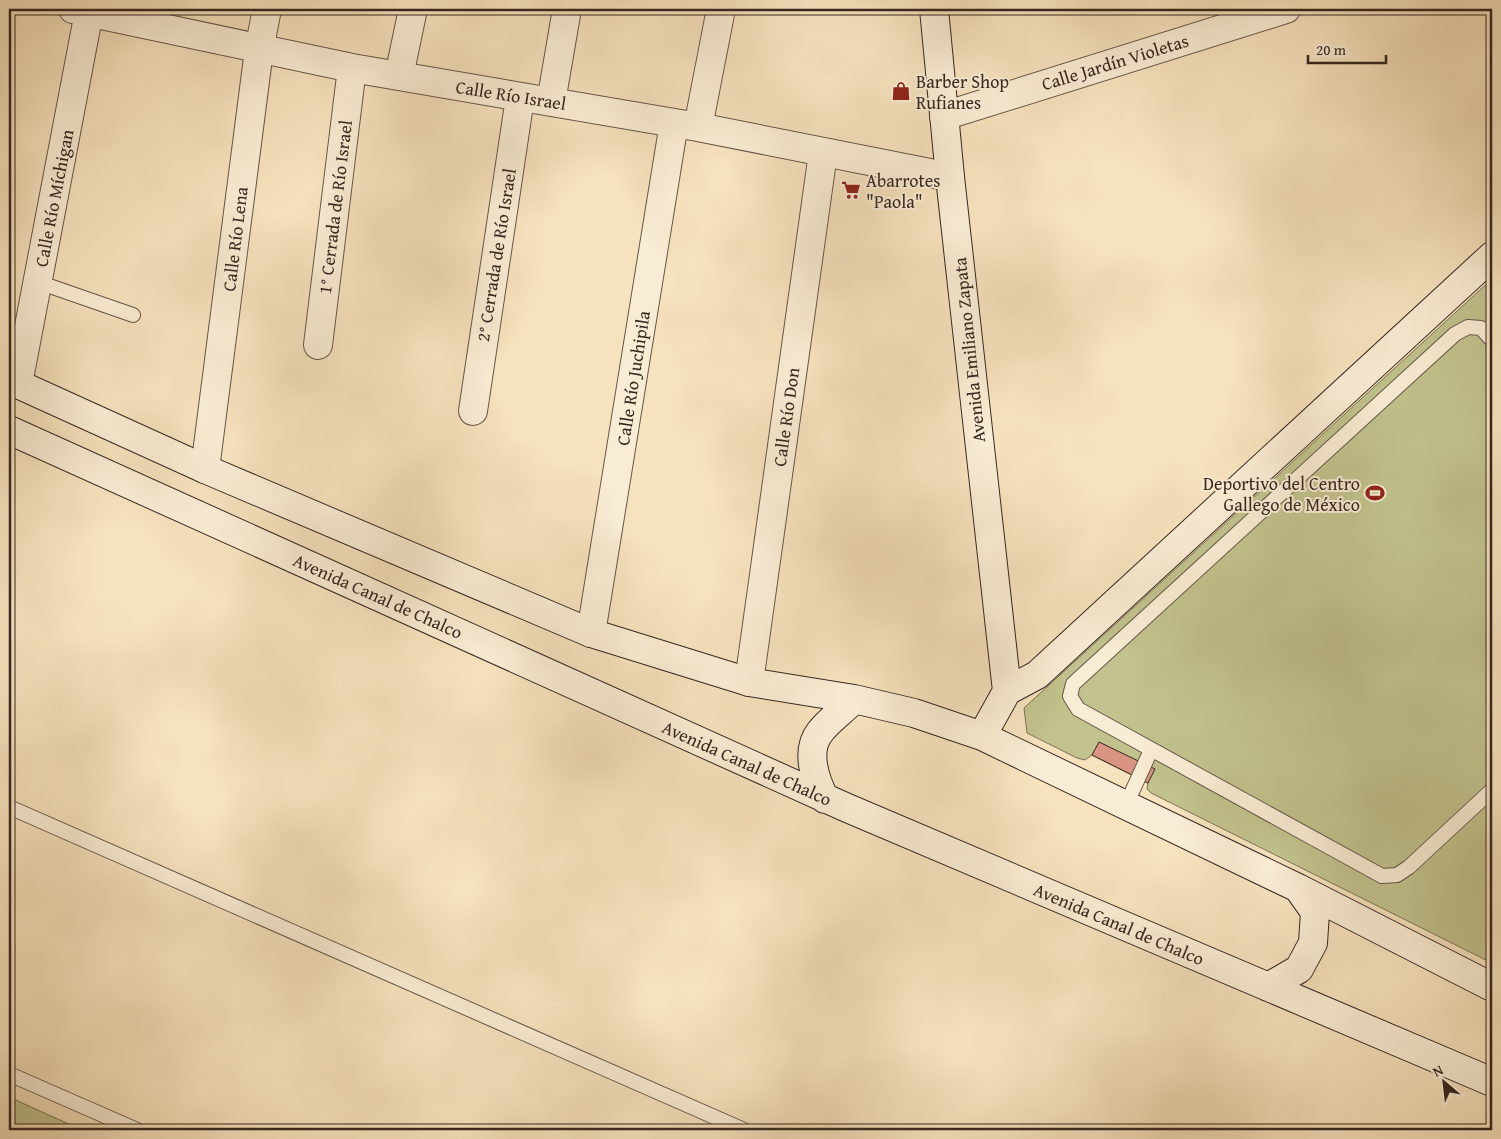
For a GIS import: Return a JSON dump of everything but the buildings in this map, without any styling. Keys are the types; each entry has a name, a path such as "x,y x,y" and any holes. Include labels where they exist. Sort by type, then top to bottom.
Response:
{"street":[{"name":"Calle Río Lena","path":"205,469 259,50 267,9"},
{"path":"399,76 413,9"},
{"path":"551,102 567,9"},
{"name":"Calle Río Juchipila","path":"591,632 686,125 721,9"},
{"name":"Avenida Emiliano Zapata","path":"934,9 950,177 1007,691"},
{"name":"Calle Jardín Violetas","path":"944,116 1286,9"},
{"name":"Calle Río Israel","path":"97,12 259,50 352,68 686,125 950,177"},
{"name":"Calle Río Míchigan","path":"13,382 38,282 97,12"},
{"name":"1° Cerrada de Río Israel","path":"318,345 352,68"},
{"name":"2° Cerrada de Río Israel","path":"473,411 520,98"},
{"name":"Calle Río Don","path":"750,682 823,153"},
{"path":"982,736 1007,691 1037,675 1492,256"},
{"path":"13,382 205,469 591,632 750,682 854,700 914,713 982,736 1298,888 1492,987"},
{"name":"Avenida Canal de Chalco","path":"9,430 825,799 1492,1082"},
{"path":"825,799 816,782 812,757 819,733 854,700"},
{"path":"1268,987 1299,969 1313,943 1315,912 1298,888"}],"lane":[{"path":"38,282 133,315"},
{"path":"1492,340 1481,328 1468,327 1455,334 1073,684 1070,696 1078,709 1382,876 1397,875 1409,867 1492,790"},
{"path":"1126,805 1151,750"},
{"path":"9,807 744,1130"},
{"path":"9,1074 137,1130"}],"green space":[{"name":"Deportivo del Centro Gallego de México","path":"1492,279 1492,963 1151,793 1147,789 1148,783 1092,755 1085,760 1077,758 1027,733 1024,708"},
{"path":"9,1097 82,1130 9,1130"}],"place":[{"name":"Barber Shop Rufianes","path":"901,91"},
{"name":"Abarrotes \"Paola\"","path":"851,190"},
{"name":"Deportivo del Centro Gallego de México","path":"1375,493"}]}
